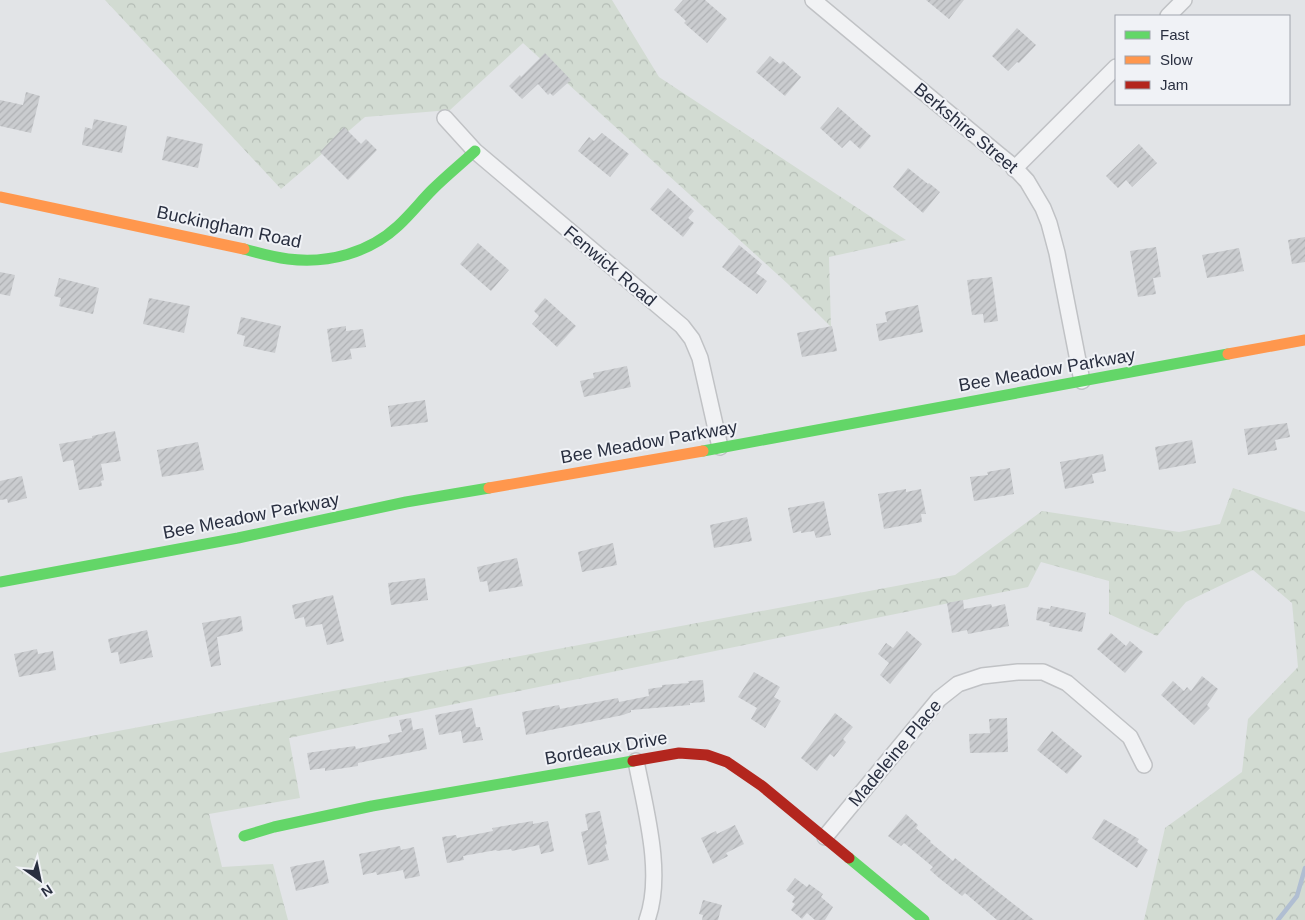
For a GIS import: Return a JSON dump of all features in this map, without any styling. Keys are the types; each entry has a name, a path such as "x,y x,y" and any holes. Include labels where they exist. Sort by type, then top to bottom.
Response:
{"street":[{"name":"Berkshire Street","path":"813,0 998,154 1026,182 1036,196 1052,231 1082,381"},
{"path":"1169,15 1184,0"},
{"path":"1014,169 1115,69"},
{"name":"Fenwick Road","path":"445,118 475,151 682,326 692,339 700,358 720,447"},
{"name":"Buckingham Road","path":"0,197 288,260 326,260 346,256 374,245 393,230 432,189 475,151"},
{"name":"Bee Meadow Parkway","path":"0,582 238,538 406,502 720,447 1305,340"},
{"name":"Madeleine Place","path":"825,837 939,699 958,684 982,676 1018,672 1042,672 1068,683 1130,737 1144,764"},
{"name":"Bordeaux Drive","path":"244,836 274,827 372,806 679,753 707,755 726,762 762,786 924,920"},
{"path":"636,761 651,838 654,877 650,912 647,920"}],"green space":[{"path":"105,0 612,0 659,77 906,240 829,257 831,327 788,284 523,43 450,110 365,117 281,189"},
{"path":"1233,488 1305,512 1305,920 1144,920 1165,828 1242,772 1248,719 1298,667 1292,603 1253,570 1186,602 1157,636 1109,614 1109,581 1041,562 1028,587 289,738 300,798 209,814 222,867 273,864 288,920 0,920 0,753 955,575 1042,511 1179,532 1220,524"}],"building":[{"path":"683,0 705,0 727,19 707,43 684,23 686,21 674,10"},
{"path":"926,0 964,0 949,19"},
{"path":"1017,28 1036,45 1019,63 1017,62 1008,71 992,56"},
{"path":"545,53 571,80 553,96 550,93 548,95 538,84 522,99 509,86"},
{"path":"770,56 780,64 783,61 801,77 785,96 756,72"},
{"path":"26,92 40,96 31,133 0,126 0,100 23,105"},
{"path":"838,107 871,136 860,149 850,140 842,148 820,128"},
{"path":"94,119 127,126 122,153 82,145 85,127 92,129"},
{"path":"344,127 361,144 366,139 377,150 348,180 320,152"},
{"path":"602,133 629,154 610,177 578,151 589,137 594,141"},
{"path":"167,136 203,144 198,168 162,160"},
{"path":"1139,144 1157,163 1132,187 1126,180 1118,188 1106,176"},
{"path":"908,168 940,192 923,213 893,187"},
{"path":"668,188 694,211 688,218 694,223 683,237 650,209"},
{"path":"1305,237 1305,262 1292,264 1288,240"},
{"path":"478,243 509,270 491,291 460,264"},
{"path":"739,245 762,264 756,273 767,281 757,294 722,267"},
{"path":"1156,247 1161,277 1153,278 1156,294 1138,297 1130,251"},
{"path":"1239,248 1244,271 1207,278 1202,255"},
{"path":"0,272 15,275 10,296 0,294"},
{"path":"992,277 998,321 984,323 983,314 972,315 967,280"},
{"path":"59,278 99,288 93,314 59,306 61,298 54,296"},
{"path":"149,298 190,306 184,333 143,324"},
{"path":"545,298 576,326 557,347 532,324 539,316 534,311"},
{"path":"918,305 923,332 879,341 876,324 887,322 885,312"},
{"path":"241,317 281,326 275,353 243,346 245,336 237,334"},
{"path":"346,326 346,331 363,329 366,347 350,349 352,359 332,362 327,329"},
{"path":"832,326 837,351 802,357 797,333"},
{"path":"627,366 631,387 584,397 580,381 594,378 593,373"},
{"path":"425,400 428,422 391,427 388,406"},
{"path":"1287,423 1290,437 1275,440 1277,450 1248,455 1244,429"},
{"path":"115,431 121,461 101,464 104,480 101,481 102,486 79,490 73,460 63,462 59,444 92,438 92,436"},
{"path":"1192,440 1196,463 1159,470 1155,447"},
{"path":"198,442 204,470 162,477 157,450"},
{"path":"1103,454 1106,471 1092,474 1094,483 1065,489 1060,462"},
{"path":"1010,468 1014,494 974,501 970,477 988,475 987,472"},
{"path":"22,476 27,498 8,503 7,499 0,500 0,481"},
{"path":"906,489 906,492 921,489 926,514 921,514 922,522 884,529 878,494"},
{"path":"824,501 831,535 816,538 814,531 793,533 788,508"},
{"path":"747,517 752,541 714,548 710,525"},
{"path":"613,543 617,565 582,572 578,552"},
{"path":"517,558 523,586 489,592 487,581 480,582 477,567"},
{"path":"425,578 428,600 391,605 388,583"},
{"path":"333,595 344,641 327,645 322,624 306,627 304,617 295,619 292,605"},
{"path":"963,600 964,609 991,604 992,607 1005,604 1009,626 968,634 967,630 952,633 947,603"},
{"path":"1051,606 1086,613 1082,632 1049,626 1050,623 1036,620 1038,607 1050,609"},
{"path":"241,616 243,631 217,637 221,665 211,667 202,623"},
{"path":"147,630 153,657 120,664 118,652 111,653 108,639"},
{"path":"907,631 922,644 890,684 880,675 889,663 878,654 886,643 893,648"},
{"path":"1111,633 1126,646 1130,641 1143,652 1125,673 1097,649"},
{"path":"37,649 38,654 53,651 56,670 19,677 14,654"},
{"path":"754,672 780,687 774,697 781,701 765,728 751,719 757,708 738,697"},
{"path":"1202,676 1218,689 1207,705 1210,708 1194,725 1161,695 1173,681 1184,691 1187,687 1191,691"},
{"path":"703,680 705,702 631,710 631,712 623,715 526,735 522,712 559,705 560,709 618,698 619,702 649,696 648,689 662,687 662,685"},
{"path":"472,708 476,727 480,727 483,740 463,743 461,731 439,735 435,715"},
{"path":"835,713 853,727 843,739 846,742 834,757 830,754 817,771 801,758"},
{"path":"411,718 413,730 423,728 427,749 358,763 358,766 325,771 325,768 310,770 307,753 355,746 356,749 390,742 388,735 402,732 399,720"},
{"path":"1007,718 1008,752 970,753 969,734 990,733 989,719"},
{"path":"1052,731 1082,756 1067,774 1037,750"},
{"path":"600,811 609,860 588,865 581,832 588,830 585,814"},
{"path":"906,814 918,825 916,828 930,842 953,861 955,858 1034,920 997,920 965,893 962,896 939,878 930,870 933,867 904,843 901,846 888,836"},
{"path":"1104,819 1139,839 1137,842 1148,850 1137,868 1092,838"},
{"path":"533,821 533,824 548,821 554,851 541,854 539,845 512,851 511,849 496,850 463,856 464,860 447,863 442,837 456,835 457,838 493,831 492,828"},
{"path":"735,825 744,844 726,853 728,856 713,864 701,838 716,831 717,834"},
{"path":"400,846 401,850 414,847 420,876 405,879 403,870 377,875 376,872 363,875 359,854"},
{"path":"324,860 329,883 296,891 290,867"},
{"path":"795,878 807,887 809,884 823,894 821,897 833,907 825,920 815,920 807,913 802,919 791,910 795,904 792,902 795,897 786,890"},
{"path":"703,900 722,905 718,920 702,920 703,915 699,914"}],"waterway":[{"path":"1278,920 1297,896 1305,868"}],"traffic: fast":[{"path":"244,249 277,257 303,260 333,258 361,250 387,235 398,226 437,185 475,151"},
{"path":"703,451 1228,354"},
{"path":"0,582 238,538 406,502 489,488"},
{"path":"244,836 274,827 372,806 633,761"},
{"path":"849,858 924,920"}],"traffic: slow":[{"path":"0,197 244,249"},
{"path":"1228,354 1305,340"},
{"path":"489,488 703,451"}],"traffic: jam":[{"path":"633,761 679,753 707,755 727,762 762,786 849,858"}]}
